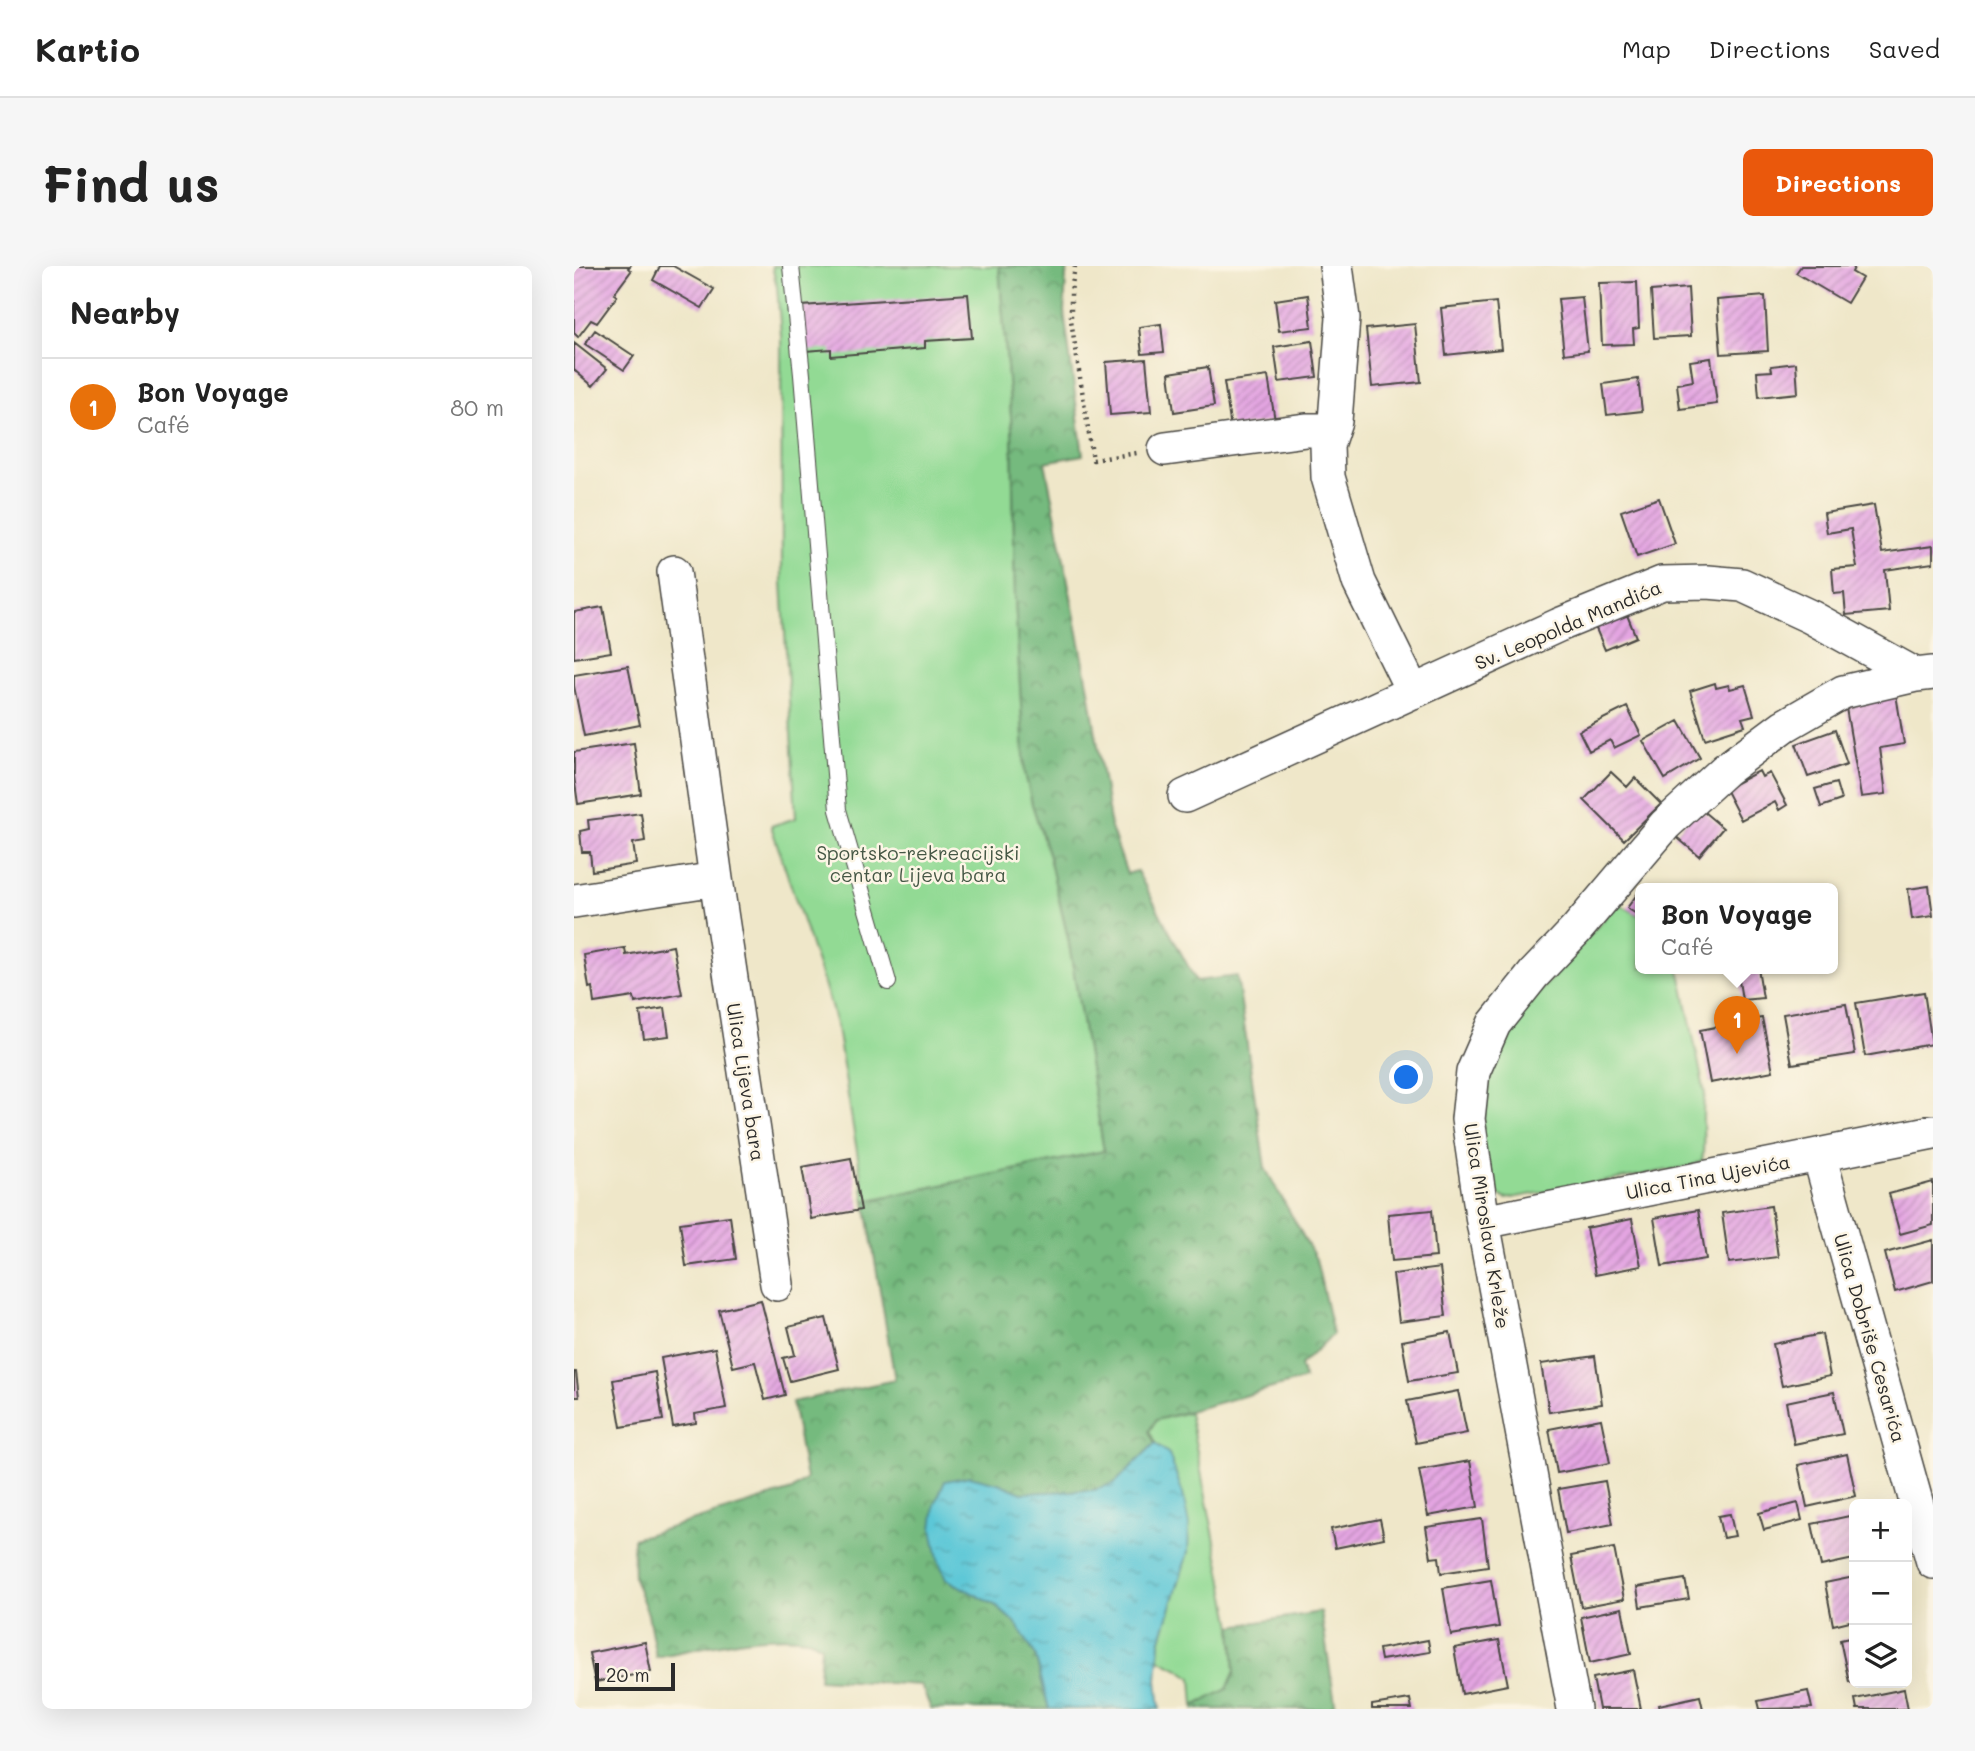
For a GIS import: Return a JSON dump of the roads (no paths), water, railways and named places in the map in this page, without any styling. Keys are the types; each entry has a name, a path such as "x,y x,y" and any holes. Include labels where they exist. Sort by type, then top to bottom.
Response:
{"street":[{"path":"1336,266 1343,318 1335,421 1327,444 1328,477 1359,582 1413,692"},
{"path":"1165,449 1306,430 1332,430"},
{"name":"Ulica Lijeva bara","path":"674,572 716,879 777,1284"},
{"name":"Sv. Leopolda Mandića","path":"1185,796 1584,614 1662,583 1708,582 1742,585 1924,674"},
{"name":"Ulica Miroslava Krleže","path":"1573,1709 1483,1222 1468,1119 1473,1072 1494,1024 1534,974 1576,930 1665,825 1725,770 1784,726 1843,692 1924,674"},
{"path":"574,901 716,879"},
{"name":"Ulica Tina Ujevića","path":"1483,1222 1933,1132"},
{"name":"Ulica Dobriše Cesarića","path":"1819,1155 1933,1562"}],"lane":[{"path":"791,266 838,810 888,982"}],"water":[{"path":"1155,1443 1169,1454 1183,1494 1189,1525 1188,1552 1160,1642 1157,1680 1160,1709 1049,1709 1035,1654 1016,1624 995,1605 946,1579 938,1559 932,1529 935,1504 945,1481 970,1476 1022,1493 1094,1490 1115,1483"}],"place":[{"name":"Bon Voyage","path":"1737,1054"}],"park label":[{"name":"Sportsko-rekreacijski centar Lijeva bara","path":"918,864"}]}
